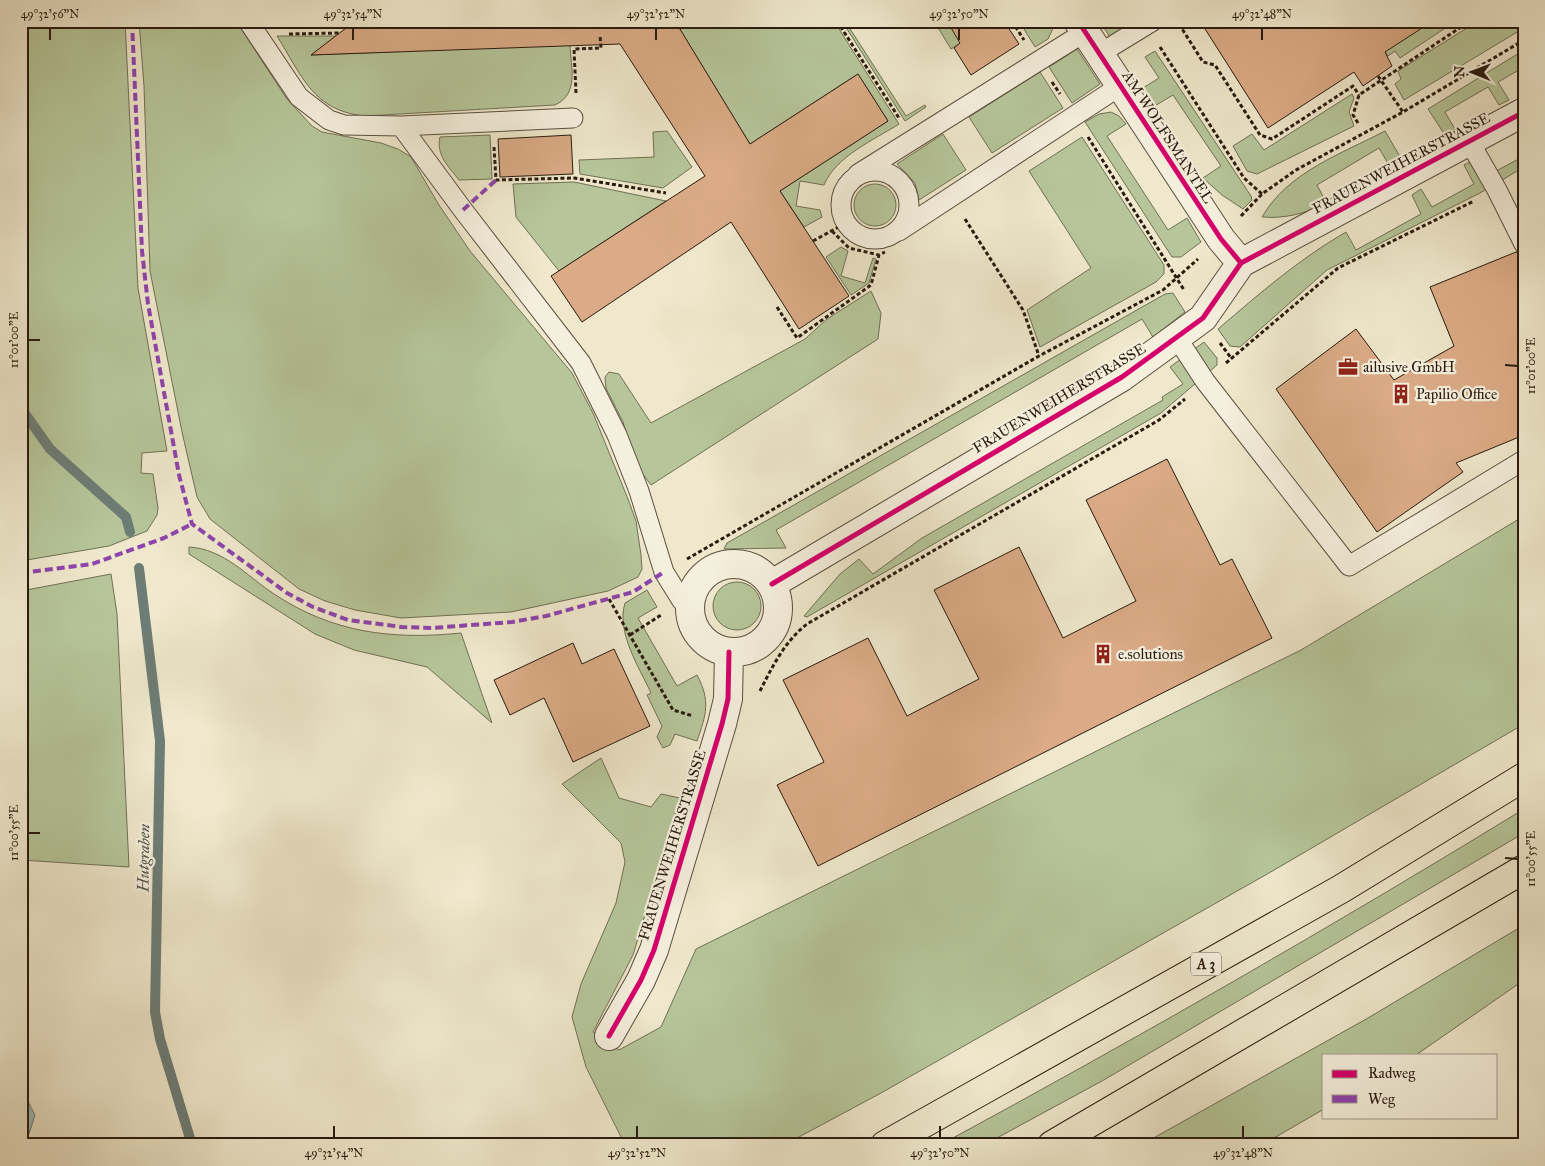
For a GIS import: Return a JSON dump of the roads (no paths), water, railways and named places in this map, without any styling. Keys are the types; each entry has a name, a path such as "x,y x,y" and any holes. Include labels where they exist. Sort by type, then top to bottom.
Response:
{"highway":[{"name":"A 3","path":"885,1145 1341,889 1524,777"},
{"path":"1052,1145 1524,869"}],"street":[{"name":"AM WOLFSMANTEL","path":"1087,36 1221,239 1241,263"},
{"name":"FRAUENWEIHERSTRASSE","path":"772,584 1122,377 1203,318 1241,263 1524,112"},
{"path":"732,563 746,565 760,571 772,584 778,599 778,615 772,632 760,644 746,650 729,652 716,648 704,640 696,630 686,602 704,574 718,566 732,563"},
{"name":"FRAUENWEIHERSTRASSE","path":"609,1036 641,980 654,950 722,724 728,698 729,652"}],"lane":[{"path":"1120,86 886,238 873,240 839,227 842,197 846,184 858,174 1038,62 1087,36 1149,23"},
{"path":"252,28 299,97 329,120 344,125 401,126 573,118"},
{"path":"401,126 462,210 581,363 617,435 639,491 664,572 686,602"},
{"path":"1469,141 1497,190 1524,244"},
{"path":"858,174 882,171 892,175 900,182 906,193 908,207 906,219 899,231"},
{"path":"1177,338 1205,381 1349,566 1524,460"}],"water":[{"path":"21,1088 35,1115 29,1134 21,1138"}],"waterway":[{"name":"Hutgraben","path":"21,408 50,449 126,517 130,532"},
{"name":"Hutgraben","path":"139,568 160,741 155,1012 160,1039 192,1145"}],"place":[{"name":"ailusive GmbH","path":"1348,367"},
{"name":"Papilio Office","path":"1401,394"},
{"name":"e.solutions","path":"1103,654"}]}
